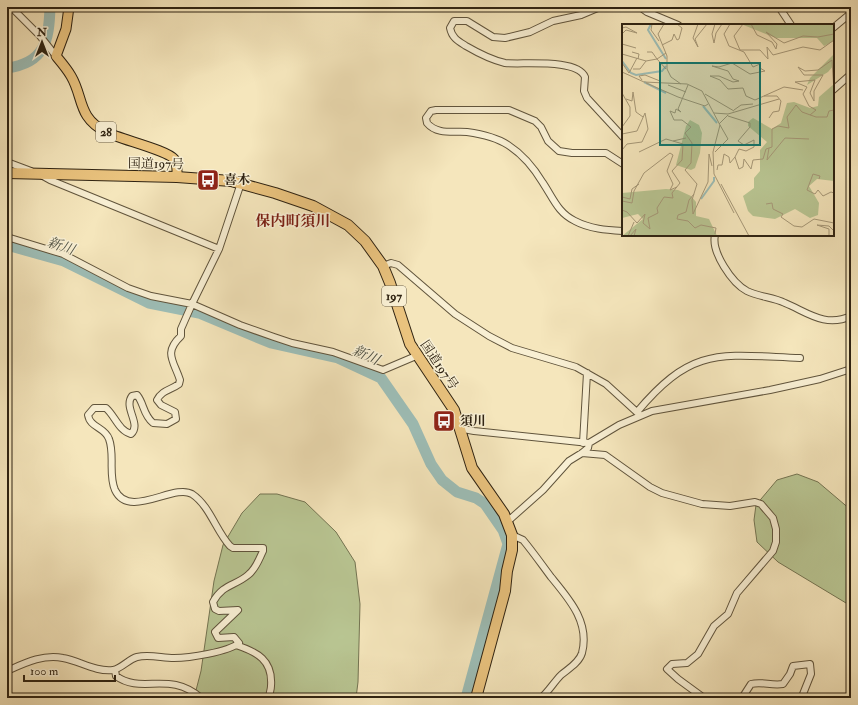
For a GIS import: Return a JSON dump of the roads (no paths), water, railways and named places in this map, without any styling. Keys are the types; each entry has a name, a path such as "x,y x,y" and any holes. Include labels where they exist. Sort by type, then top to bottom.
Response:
{"highway":[{"name":"国道197号","path":"7,173 177,177 241,183 275,193 330,214 348,225 365,240 383,266 390,283 402,325 416,356 454,410 458,428 472,468 508,522 512,535 512,550 507,571 505,591 476,698"}],"main road":[{"path":"55,54 66,29 69,7"},
{"name":"28","path":"55,54 71,76 83,109 95,125 127,141 163,153 174,159 177,167 177,177"}],"street":[{"path":"11,7 40,36 55,54"},
{"path":"600,7 581,15 553,21 530,32 505,38 493,37 463,20 454,21 450,28 454,38 459,42 500,62 552,64 580,72 585,77 584,91 587,98 622,136"},
{"path":"640,7 653,15 676,24"},
{"path":"778,7 789,24"},
{"path":"834,27 851,13"},
{"path":"834,89 851,74"},
{"path":"622,163 606,153 572,153 559,151 548,141 541,128 535,121 510,110 436,110 431,111 426,118 427,123 436,130 478,134 506,143 522,156 534,170 552,200 569,218 576,222 597,228 622,232"},
{"path":"7,162 219,249"},
{"path":"236,645 239,642 234,637 218,638 215,632 238,610 219,611 215,609 213,602 226,587 248,575 254,569 263,550 262,548 234,548 230,546 201,502 187,492 179,492 147,501 130,500 119,495 115,490 112,477 109,437 101,428 93,425 89,420 88,415 94,408 106,408 125,432 131,434 134,431 135,426 129,401 132,396 137,395 141,400 145,414 152,423 167,424 173,422 177,416 175,412 161,405 157,400 159,395 179,384 180,380 171,358 171,351 175,342 181,336 181,329 219,249 241,183"},
{"path":"715,236 715,248 724,265 730,274 746,290 785,303 818,319 840,319 851,316"},
{"path":"7,237 63,254 128,288 145,294 192,304 292,343 333,352 383,370 416,356"},
{"path":"383,266 391,263 398,265 410,278 427,289 455,314 500,343 576,367 606,384 638,414"},
{"path":"638,414 665,382 676,373 701,360 715,356 735,355 800,358"},
{"path":"458,428 586,443 638,414 820,379 851,369"},
{"path":"508,522 543,490 569,461 588,448 586,443 587,373"},
{"path":"582,453 604,455 650,487 662,493 702,504 730,506 755,502 761,504 773,518 776,529 776,542 772,551 738,594 728,614 714,626 698,654 687,663 672,664 667,669 704,698"},
{"path":"512,535 523,540 571,602 580,618 584,637 582,654 574,665 560,676 552,689 541,698"},
{"path":"7,671 30,661 47,657 62,658 99,669 115,670 136,657 150,656 174,658 236,645 259,654 264,659 270,674 269,698"},
{"path":"742,698 751,684 762,682 771,686 783,684 790,674 793,666 810,664 811,674 803,694 805,698"},
{"path":"115,670 116,676 124,682 131,684 167,682 180,685 201,698"}],"waterway":[{"path":"7,68 30,61 42,48 46,40 48,30 50,7"},
{"name":"新川","path":"7,245 64,261 149,303 199,313 271,343 338,358 381,378 413,424 431,464 442,480 457,492 476,498 485,504 503,530 508,544 466,698"}],"place":[{"name":"喜木","path":"208,180"},
{"name":"須川","path":"444,421"}],"district":[{"name":"保内町須川","path":"293,221"}]}
